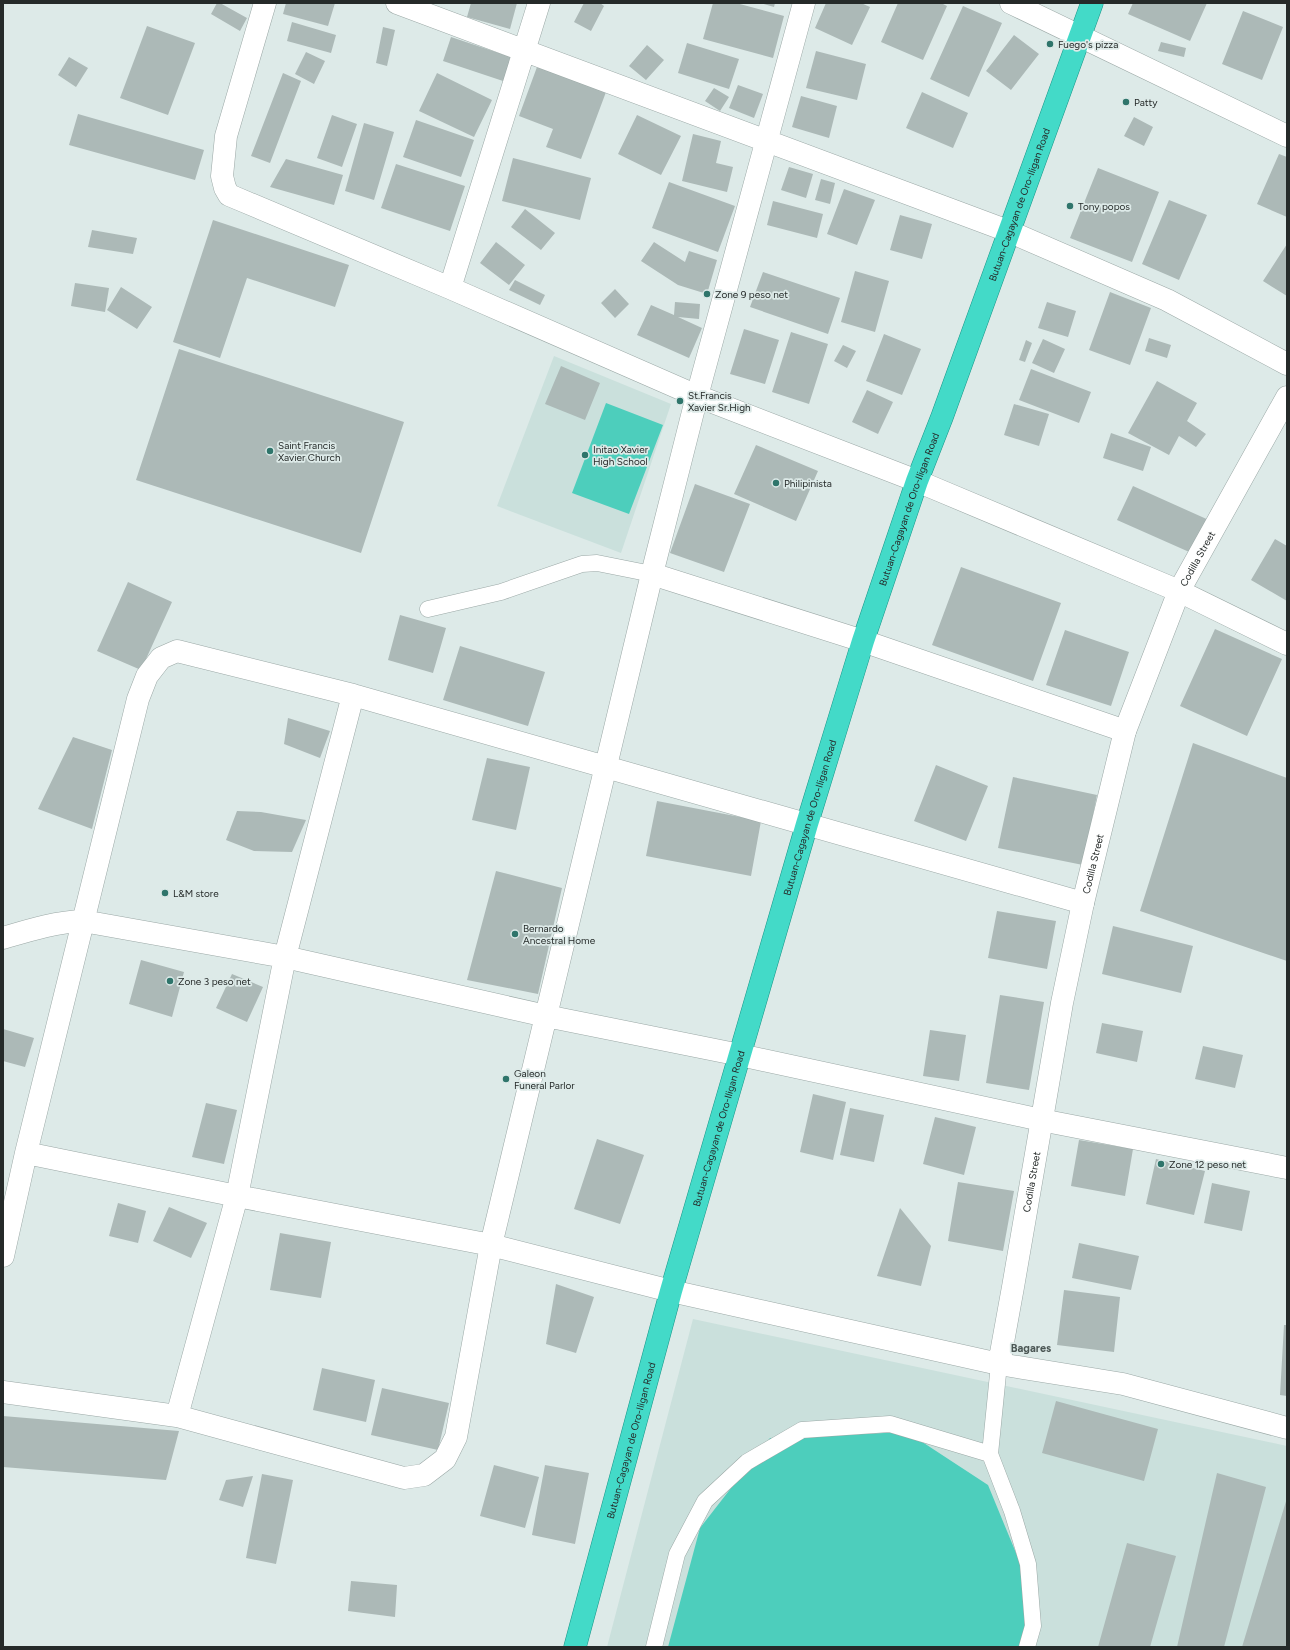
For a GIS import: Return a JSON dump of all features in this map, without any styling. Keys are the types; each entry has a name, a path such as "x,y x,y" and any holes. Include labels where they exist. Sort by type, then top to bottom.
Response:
{"highway":[{"name":"Butuan-Cagayan de Oro-Iligan Road","path":"575,1647 671,1291 807,824 863,642 917,481 942,417 1008,230 1092,3"}],"street":[{"path":"265,3 226,136 222,176 225,188 229,195 450,288 697,396 917,481 1179,591 1287,644"},
{"path":"397,3 1008,230 1167,300 1287,364"},
{"path":"450,288 539,3"},
{"path":"3,1392 177,1416 404,1478 424,1475 445,1459 456,1437 492,1245 652,574 697,396 804,3"},
{"path":"1011,3 1287,136"},
{"name":"Codilla Street","path":"999,1364 1062,1003 1083,903 1125,731 1179,591 1287,397"},
{"path":"652,574 863,642 1125,731"},
{"path":"3,1256 26,1153 138,699 147,676 161,658 177,651 353,695 1083,903"},
{"path":"177,1416 237,1196 285,957 353,695"},
{"path":"3,938 54,924 83,921 285,957 546,1016 740,1055 1041,1120 1287,1168"},
{"path":"26,1153 237,1196 492,1245 671,1291 999,1364 1123,1384 1287,1428"}],"lane":[{"path":"428,609 501,592 582,564 598,563 652,574"},
{"path":"999,1364 990,1454 1012,1511 1028,1564 1033,1626 1027,1647"},
{"path":"654,1647 677,1554 706,1502 747,1462 781,1442 802,1430 890,1424 990,1454"}],"shaded area":[{"name":"Initao Xavier High School","path":"554,356 671,404 621,553 497,506"},
{"path":"693,1319 1287,1446 1287,1647 607,1647"}],"green space":[{"path":"606,403 663,425 629,514 572,493"},
{"path":"907,1432 988,1485 1037,1604 1025,1647 668,1647 700,1528 770,1438"}],"building":[{"path":"217,3 220,3 247,18 240,31 211,14"},
{"path":"286,3 335,3 328,26 283,14"},
{"path":"471,3 517,3 510,29 467,17"},
{"path":"584,3 600,3 604,6 591,31 574,22"},
{"path":"713,3 736,3 784,16 773,58 703,39"},
{"path":"760,3 775,3 774,7"},
{"path":"826,3 861,3 870,7 852,45 815,28"},
{"path":"898,3 941,3 947,6 923,60 881,42"},
{"path":"1133,3 1207,3 1190,41 1128,14"},
{"path":"963,6 1002,23 969,97 930,79"},
{"path":"1243,11 1283,27 1262,80 1222,64"},
{"path":"292,22 336,35 331,53 287,41"},
{"path":"147,26 195,43 168,115 120,98"},
{"path":"383,27 395,30 387,66 376,63"},
{"path":"1014,35 1039,54 1011,90 986,71"},
{"path":"451,37 514,58 506,82 443,61"},
{"path":"1161,42 1186,48 1184,57 1158,51"},
{"path":"687,43 739,59 729,89 678,73"},
{"path":"647,45 664,60 646,80 629,66"},
{"path":"816,51 866,64 857,100 806,88"},
{"path":"306,52 325,61 314,84 295,74"},
{"path":"69,57 88,68 76,87 58,75"},
{"path":"537,67 606,92 581,159 546,147 553,129 519,116"},
{"path":"283,73 301,81 270,163 251,156"},
{"path":"437,73 492,100 474,137 419,111"},
{"path":"738,85 763,94 754,118 729,108"},
{"path":"714,88 729,97 720,111 705,101"},
{"path":"922,92 968,113 953,148 906,128"},
{"path":"801,96 837,106 829,138 792,127"},
{"path":"78,114 204,150 195,180 69,145"},
{"path":"332,115 357,124 342,167 317,158"},
{"path":"637,115 681,136 661,175 618,154"},
{"path":"1134,117 1153,127 1144,146 1124,136"},
{"path":"416,120 474,140 461,177 403,157"},
{"path":"364,123 394,132 374,200 345,191"},
{"path":"693,134 721,141 716,163 733,167 727,192 682,181"},
{"path":"1279,154 1287,157 1287,217 1257,204"},
{"path":"513,158 591,178 580,220 502,201"},
{"path":"286,159 343,175 334,205 270,187"},
{"path":"396,164 465,186 450,231 381,208"},
{"path":"789,167 813,174 806,198 781,190"},
{"path":"1098,168 1159,192 1132,262 1070,238"},
{"path":"821,179 835,183 830,204 815,200"},
{"path":"669,182 735,206 718,252 652,228"},
{"path":"844,189 875,200 857,245 827,234"},
{"path":"1169,200 1207,215 1179,280 1142,264"},
{"path":"773,201 823,214 817,238 767,225"},
{"path":"525,209 555,233 541,250 511,227"},
{"path":"900,215 932,224 922,259 890,250"},
{"path":"213,220 349,265 335,307 247,278 220,358 173,342"},
{"path":"92,230 137,238 133,254 88,247"},
{"path":"496,242 525,265 509,285 480,263"},
{"path":"654,242 685,262 689,251 717,260 707,294 678,285 641,261"},
{"path":"1287,244 1287,296 1263,281"},
{"path":"855,271 889,281 875,332 841,322"},
{"path":"763,272 840,298 828,334 750,307"},
{"path":"515,280 545,295 540,305 509,290"},
{"path":"75,283 109,288 105,312 71,306"},
{"path":"121,287 152,307 137,329 107,310"},
{"path":"615,289 629,304 615,318 601,303"},
{"path":"1110,292 1151,308 1130,365 1089,350"},
{"path":"675,302 700,304 699,319 678,317 702,328 689,358 637,335 651,305 674,315"},
{"path":"1047,302 1076,311 1068,337 1038,328"},
{"path":"744,329 779,340 765,384 730,374"},
{"path":"791,332 828,344 809,404 772,392"},
{"path":"884,334 921,349 902,395 866,381"},
{"path":"1149,338 1171,345 1167,358 1145,351"},
{"path":"1043,339 1065,349 1054,373 1032,363"},
{"path":"1026,340 1032,343 1025,362 1019,360"},
{"path":"843,345 856,351 847,368 834,361"},
{"name":"Saint Francis Xavier Church","path":"179,349 404,422 361,553 136,480"},
{"path":"561,366 600,383 585,420 545,404"},
{"path":"1031,369 1091,392 1079,423 1019,400"},
{"path":"1157,381 1197,403 1187,421 1206,434 1196,447 1179,436 1169,455 1128,433"},
{"path":"867,390 893,402 878,434 852,422"},
{"path":"1014,404 1049,414 1039,446 1004,435"},
{"path":"1111,433 1151,447 1143,471 1103,458"},
{"name":"Philipinista","path":"756,445 818,471 796,521 734,494"},
{"path":"695,484 750,504 724,572 670,553"},
{"path":"1133,486 1211,521 1196,555 1117,520"},
{"path":"1275,539 1287,546 1287,601 1251,580"},
{"path":"961,567 1061,603 1033,681 932,645"},
{"path":"128,582 172,602 141,670 97,651"},
{"path":"400,615 446,628 433,673 388,660"},
{"path":"1215,629 1282,659 1247,736 1180,706"},
{"path":"1065,630 1129,652 1111,706 1046,685"},
{"path":"460,646 545,672 528,726 443,700"},
{"path":"288,718 330,731 320,758 284,744"},
{"path":"73,737 112,750 92,829 38,809"},
{"path":"1193,743 1287,778 1287,961 1140,911"},
{"path":"487,758 530,767 516,830 472,820"},
{"path":"936,765 988,786 966,841 914,821"},
{"path":"1013,777 1097,795 1083,865 998,848"},
{"path":"657,801 761,821 751,876 646,856"},
{"path":"237,811 261,812 306,820 292,852 254,851 226,840"},
{"name":"Bernardo Ancestral Home","path":"496,871 562,888 538,994 467,980"},
{"path":"997,911 1056,921 1047,969 988,958"},
{"path":"1113,926 1193,946 1181,993 1102,974"},
{"path":"141,960 184,972 172,1017 129,1004"},
{"path":"232,974 263,987 247,1022 216,1008"},
{"path":"1000,995 1044,1002 1029,1090 986,1083"},
{"path":"1102,1023 1143,1031 1137,1062 1096,1053"},
{"path":"3,1029 34,1038 25,1067 3,1061"},
{"path":"930,1030 966,1035 959,1081 923,1076"},
{"path":"1203,1046 1243,1055 1235,1088 1195,1079"},
{"path":"813,1094 846,1102 833,1160 800,1152"},
{"path":"206,1103 237,1110 224,1164 192,1157"},
{"path":"850,1108 884,1115 874,1162 840,1155"},
{"path":"935,1117 976,1127 964,1175 923,1164"},
{"path":"597,1139 644,1155 620,1224 574,1209"},
{"path":"1079,1140 1133,1149 1125,1196 1071,1186"},
{"path":"1156,1159 1205,1171 1194,1215 1146,1204"},
{"path":"958,1182 1014,1191 1003,1251 948,1241"},
{"path":"1212,1183 1250,1191 1242,1231 1204,1223"},
{"path":"118,1203 146,1211 138,1243 109,1236"},
{"path":"169,1207 207,1223 191,1258 153,1241"},
{"path":"900,1208 931,1246 921,1286 877,1276"},
{"path":"280,1233 331,1242 321,1298 270,1290"},
{"path":"1079,1243 1139,1256 1131,1290 1072,1278"},
{"path":"556,1284 594,1297 576,1353 546,1344"},
{"path":"1064,1290 1120,1297 1114,1352 1057,1345"},
{"path":"1284,1325 1287,1325 1287,1396 1280,1395"},
{"path":"322,1368 375,1380 366,1422 313,1410"},
{"path":"382,1388 449,1403 438,1450 371,1435"},
{"path":"1056,1401 1158,1429 1144,1481 1042,1453"},
{"path":"3,1416 179,1431 166,1480 3,1467"},
{"path":"494,1465 539,1477 525,1528 480,1516"},
{"path":"545,1465 589,1473 575,1544 532,1535"},
{"path":"1217,1473 1266,1487 1224,1647 1177,1647"},
{"path":"262,1474 293,1480 276,1564 246,1558"},
{"path":"253,1476 243,1507 219,1500 226,1480"},
{"path":"1287,1498 1287,1647 1242,1647"},
{"path":"1127,1543 1176,1556 1150,1647 1098,1647"},
{"path":"351,1581 397,1585 395,1617 348,1611"}],"place":[{"name":"Fuego's pizza","path":"1050,44"},
{"name":"Patty","path":"1126,102"},
{"name":"Tony popos","path":"1070,206"},
{"name":"Zone 9 peso net","path":"707,294"},
{"name":"St.Francis Xavier Sr.High","path":"680,401"},
{"name":"Saint Francis Xavier Church","path":"270,451"},
{"name":"Initao Xavier High School","path":"585,455"},
{"name":"Philipinista","path":"776,483"},
{"name":"L&M store","path":"165,893"},
{"name":"Bernardo Ancestral Home","path":"515,934"},
{"name":"Zone 3 peso net","path":"170,981"},
{"name":"Galeon Funeral Parlor","path":"506,1079"},
{"name":"Zone 12 peso net","path":"1161,1164"}],"district":[{"name":"Bagares","path":"1031,1348"}]}
